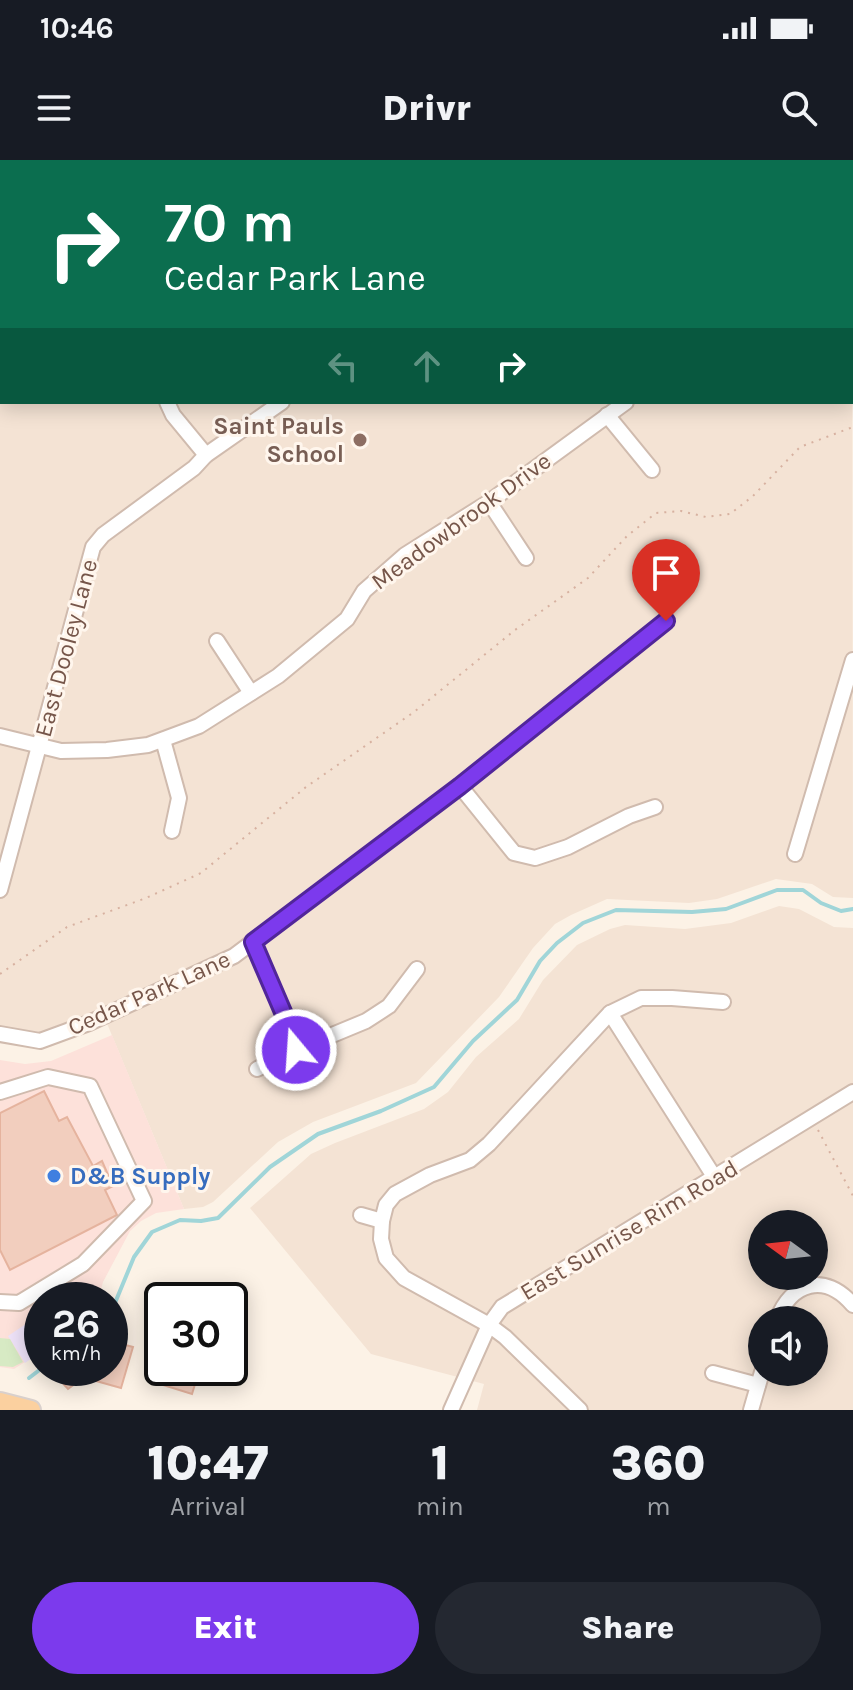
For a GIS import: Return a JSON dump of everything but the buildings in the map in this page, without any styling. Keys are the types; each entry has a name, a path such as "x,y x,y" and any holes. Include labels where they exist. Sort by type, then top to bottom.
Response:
{"main road":[{"path":"5,1406 31,1410"}],"street":[{"path":"168,404 173,415 206,455"},
{"name":"East Dooley Lane","path":"0,890 93,547 103,535 194,468 206,455 279,404"},
{"name":"Meadowbrook Drive","path":"0,736 61,751 107,750 148,745 199,726 278,676 347,619 364,591 405,555 489,502 623,404"},
{"path":"607,415 652,470"},
{"path":"489,502 526,558"},
{"name":"Cedar Park Lane","path":"0,1034 40,1041 89,1023 234,956 460,786 666,621"},
{"path":"217,641 251,693"},
{"path":"795,854 850,686 853,660"},
{"path":"163,740 179,798 172,831"},
{"path":"460,786 514,853 535,858 568,847 629,816 655,807"},
{"path":"253,942 295,1040 296,1050"},
{"path":"257,1069 366,1021 389,1006 417,969"},
{"path":"576,1409 549,1377 489,1325 404,1278 386,1258 381,1239 386,1205 395,1194 430,1175 470,1160 489,1144 610,1013 641,998 723,1002"},
{"path":"610,1013 715,1178"},
{"path":"0,1092 48,1077 90,1086 144,1201 83,1264 19,1303 0,1302"},
{"name":"East Sunrise Rim Road","path":"451,1410 489,1325 502,1307 853,1092"},
{"path":"361,1215 382,1221"},
{"path":"782,1306 800,1289 816,1285 832,1288 853,1305"},
{"path":"713,1373 748,1377"},
{"path":"751,1410 758,1386"}],"path":[{"path":"0,974 67,927 146,898 201,873 306,787 414,712 515,630 588,578 627,536 656,513 681,511 706,517 730,514 753,496 800,447 853,427"},
{"path":"812,1118 853,1196"}],"shaded area":[{"path":"0,404 852,404 853,898 833,897 812,884 776,879 717,899 689,903 607,899 571,915 555,924 533,948 499,997 416,1083 313,1122 278,1142 213,1202 203,1207 184,1209 101,1009 38,1034 0,1030"},
{"path":"779,906 799,909 834,927 853,928 853,1410 477,1410 484,1384 371,1354 250,1208 311,1154 424,1109 448,1092 476,1057 519,1019 543,980 577,945 625,925 685,929 731,923"},
{"path":"112,1035 184,1209 156,1213 141,1221 130,1231 103,1282 24,1282 24,1363 14,1369 0,1367 0,1060 25,1064 51,1061"},
{"path":"24,1325 24,1361 8,1336"}],"green space":[{"path":"0,1338 10,1339 23,1362 13,1367 0,1366"}],"waterway":[{"path":"124,1282 134,1257 152,1232 180,1220 218,1218 270,1167 318,1134 434,1087 473,1041 517,1000 540,961 583,923 616,910 692,912 726,909 777,890 803,890 821,903 841,911 853,909"}],"place":[{"name":"Saint Pauls School","path":"360,440"},
{"name":"D&B Supply","path":"54,1176"}],"route":[{"path":"296,1050 295,1040 253,942 460,786 666,621"}]}
